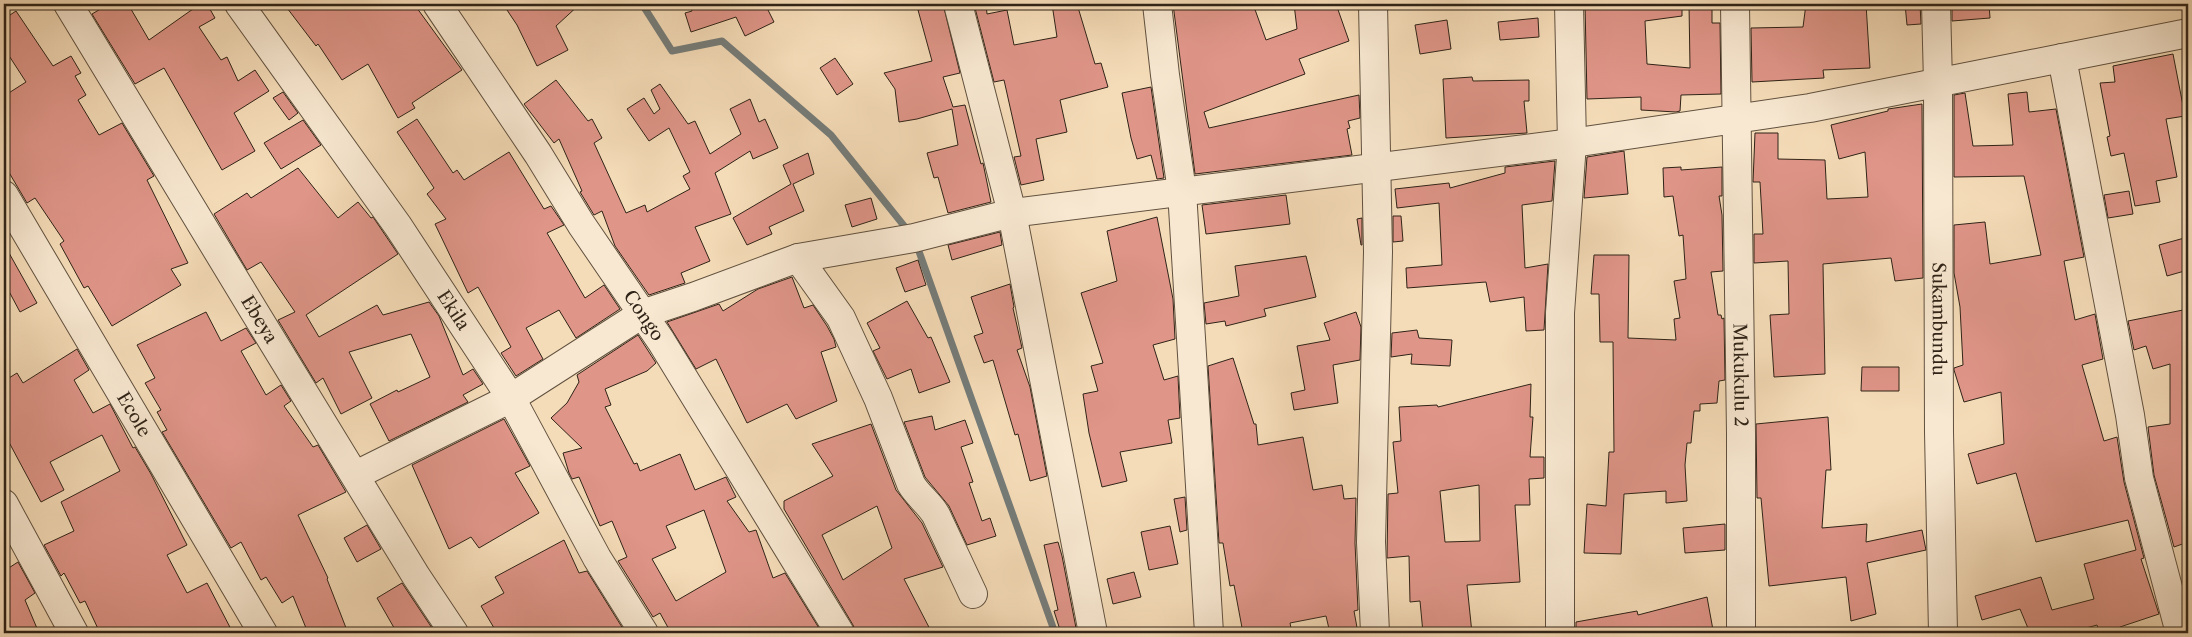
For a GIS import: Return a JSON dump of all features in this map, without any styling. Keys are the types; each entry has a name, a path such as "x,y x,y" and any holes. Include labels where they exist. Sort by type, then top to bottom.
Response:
{"street":[{"name":"Ebeya","path":"68,4 416,576 454,633"},
{"name":"Ekila","path":"238,4 398,226 511,398 597,558 644,633"},
{"name":"Congo","path":"437,4 538,154 580,224 661,341 840,633"},
{"path":"958,4 1012,212 1093,633"},
{"path":"1157,4 1182,191 1209,633"},
{"path":"1373,4 1378,252 1372,542 1375,633"},
{"path":"1560,633 1560,313 1572,143 1569,4"},
{"name":"Mukukulu 2","path":"1735,4 1741,434 1741,633"},
{"name":"Sukambundu","path":"1936,4 1939,432 1943,633"},
{"path":"356,475 511,398 642,314 798,258 914,238 1012,212 1572,143 1736,117 1810,108 2188,33"},
{"path":"2062,58 2130,415 2139,478 2180,633"},
{"name":"Ecole","path":"4,196 263,633"},
{"path":"798,258 841,318 878,398 911,484 916,494 930,506 936,515 973,594"},
{"path":"4,504 74,633"}],"building":[{"path":"109,4 128,4 149,40 200,4 207,4 215,18 199,27 221,60 227,57 238,81 255,70 269,91 234,113 255,151 222,170 164,68 135,84 92,14"},
{"path":"284,4 414,4 462,70 412,103 415,108 398,118 368,64 342,80 318,44 316,46"},
{"path":"503,4 580,4 556,26 568,50 537,66 517,25"},
{"path":"690,4 765,4 774,22 745,36 736,17 691,32 685,13 692,11"},
{"path":"943,4 960,73 943,77 953,107 965,105 981,164 983,163 991,202 948,213 938,177 934,178 927,153 958,145 952,109 899,122 895,89 884,73 932,61 918,10"},
{"path":"974,4 986,4 987,14 1007,10 1014,45 1057,37 1052,4 1077,4 1095,64 1101,63 1108,87 1060,100 1067,132 1036,139 1044,180 1021,185 1014,157 1021,156 1004,80 994,82"},
{"path":"1173,4 1253,4 1266,40 1297,29 1294,4 1336,4 1349,41 1299,59 1305,74 1204,112 1209,128 1359,95 1360,118 1348,121 1350,128 1347,129 1352,155 1195,174"},
{"path":"1585,4 1682,4 1682,16 1645,21 1647,64 1690,68 1689,4 1712,4 1712,23 1720,23 1721,94 1681,95 1680,111 1676,112 1641,110 1641,97 1587,99"},
{"path":"1806,4 1866,4 1870,68 1823,70 1824,78 1752,82 1751,28 1803,27"},
{"path":"1905,4 1920,4 1921,24 1907,25"},
{"path":"1952,4 1989,4 1990,18 1952,21"},
{"path":"16,11 53,66 71,56 81,73 75,76 86,95 78,100 99,135 122,123 154,176 147,180 188,263 171,269 181,285 112,326 88,286 84,288 60,244 64,241 35,198 27,203 4,164 4,96 26,82 4,48 4,19"},
{"path":"1538,18 1539,37 1500,40 1498,22"},
{"path":"1447,20 1451,49 1420,54 1415,25"},
{"path":"2173,54 2185,116 2166,119 2177,177 2156,181 2160,202 2135,206 2124,153 2111,156 2107,137 2110,136 2100,83 2115,82 2113,66"},
{"path":"835,58 853,84 837,95 820,68"},
{"path":"1472,77 1473,81 1529,80 1529,101 1524,101 1527,133 1446,138 1443,79"},
{"path":"556,80 588,121 592,119 602,138 594,143 626,213 645,205 647,212 690,189 683,176 690,172 669,128 649,141 627,109 644,98 654,114 660,109 651,90 660,84 688,124 695,121 710,154 741,134 730,109 750,99 759,122 765,119 778,148 753,159 750,151 715,173 731,214 695,227 710,261 681,273 685,283 649,295 615,246 602,211 594,215 580,192 582,191 559,139 554,143 524,104"},
{"path":"1151,87 1164,178 1157,179 1151,155 1137,159 1122,93"},
{"path":"283,92 298,113 289,120 273,98"},
{"path":"2027,92 2029,112 2056,109 2084,257 2064,261 2075,320 2095,314 2103,359 2082,365 2104,441 2117,437 2124,482 2144,558 2141,559 2159,614 2120,627 2123,633 2100,633 2097,625 2068,633 2030,633 2020,609 1982,620 1975,596 2041,577 2052,610 2094,599 2084,564 2136,550 2128,520 2036,542 2016,473 1977,484 1968,454 2004,444 2001,392 1964,402 1954,370 1954,368 1963,365 1960,307 1954,273 1954,225 1985,222 1990,264 2041,255 2024,176 1954,177 1954,95 1965,93 1973,146 2013,145 2008,94"},
{"path":"1922,104 1923,278 1895,281 1891,258 1823,264 1825,374 1774,377 1770,315 1789,314 1788,261 1754,263 1754,234 1763,234 1760,182 1753,182 1755,133 1778,133 1778,159 1825,160 1827,199 1868,197 1865,152 1839,159 1831,125 1888,111 1888,109"},
{"path":"417,119 453,173 457,170 464,180 509,152 544,209 551,206 564,225 547,233 585,298 604,285 620,309 576,338 559,310 526,328 543,359 516,376 501,353 511,347 478,287 468,293 435,224 446,219 427,194 434,188 397,132"},
{"path":"303,120 321,145 281,169 264,143"},
{"path":"1624,151 1628,194 1584,198 1587,157"},
{"path":"808,153 814,174 793,184 804,211 769,227 772,234 747,245 733,218 791,184 783,165"},
{"path":"1555,161 1552,201 1522,205 1525,268 1548,264 1544,330 1526,331 1524,297 1490,302 1486,282 1407,288 1406,268 1442,265 1439,203 1397,208 1395,189 1449,183 1450,188 1505,173 1505,167"},
{"path":"1681,167 1681,170 1722,167 1722,196 1719,196 1722,215 1723,271 1711,272 1718,315 1721,315 1722,319 1724,318 1725,380 1719,381 1717,403 1700,404 1700,411 1694,411 1691,443 1687,443 1685,465 1687,501 1666,503 1666,491 1624,494 1621,554 1584,553 1587,504 1606,506 1609,452 1614,452 1613,342 1600,342 1599,294 1591,294 1594,255 1629,255 1628,338 1676,340 1674,319 1680,318 1674,281 1686,279 1683,235 1679,236 1673,196 1664,197 1663,168"},
{"path":"298,168 338,218 358,202 371,218 373,217 398,254 306,315 319,337 377,305 383,315 429,302 439,316 463,375 473,369 483,384 463,395 468,402 389,441 370,404 397,390 398,392 430,377 411,334 349,352 372,398 341,414 323,378 316,383 278,320 295,312 261,262 247,270 214,214 247,193 251,198"},
{"path":"2129,191 2133,214 2108,218 2104,195"},
{"path":"1286,195 1290,224 1206,234 1202,205"},
{"path":"871,198 877,219 852,227 845,205"},
{"path":"1393,216 1401,216 1403,241 1393,242"},
{"path":"1157,217 1173,299 1175,339 1153,345 1164,380 1178,376 1180,418 1168,420 1172,443 1120,452 1127,481 1102,487 1089,433 1083,394 1098,391 1091,366 1103,363 1081,293 1117,281 1107,231"},
{"path":"1362,218 1362,245 1361,245 1357,219"},
{"path":"1000,232 1002,245 952,260 948,245"},
{"path":"2188,237 2188,270 2167,276 2159,245"},
{"path":"4,244 37,303 20,312 4,282"},
{"path":"1306,256 1316,297 1264,309 1266,316 1226,326 1225,321 1206,324 1204,303 1239,296 1235,266"},
{"path":"918,260 926,285 905,292 896,268"},
{"path":"792,277 804,308 813,305 834,339 836,347 821,352 837,401 796,419 787,404 747,423 716,359 696,369 667,322 719,304 723,311 758,289"},
{"path":"1010,284 1022,348 1017,350 1030,387 1047,476 1030,481 1018,434 1015,435 993,360 984,363 974,336 983,333 971,297"},
{"path":"907,301 928,338 931,337 950,382 919,393 911,369 887,379 873,351 880,348 867,323"},
{"path":"2188,309 2188,542 2174,547 2154,475 2148,427 2170,424 2170,364 2153,369 2146,346 2134,350 2128,321"},
{"path":"206,312 221,341 246,328 256,343 241,351 266,395 281,385 291,401 284,406 313,447 318,445 346,492 298,515 328,578 348,633 308,633 293,596 282,603 266,577 261,580 241,542 231,548 162,432 167,430 157,412 161,410 145,383 155,378 137,345"},
{"path":"1356,312 1361,327 1360,360 1333,365 1338,403 1294,410 1291,393 1305,390 1297,346 1330,340 1324,323"},
{"path":"1417,330 1419,338 1452,340 1450,366 1411,364 1412,354 1391,357 1392,333"},
{"path":"638,335 656,363 647,371 605,389 611,405 605,407 634,464 637,463 640,471 680,454 695,490 726,477 736,497 727,501 749,532 756,530 773,578 785,573 822,633 671,633 660,613 653,617 618,561 627,557 612,521 600,526 579,477 572,479 569,473 563,453 582,448 551,418 567,403 579,382 577,375","holes":["704,510 726,572 676,601 652,559 676,548 666,526"]},
{"path":"77,349 89,370 74,380 93,413 110,404 133,448 135,447 151,474 187,545 167,555 187,593 207,583 233,633 100,633 85,601 80,603 64,573 61,576 44,545 74,531 61,502 120,471 102,435 50,462 64,490 41,502 4,433 4,381 17,373 23,383"},
{"path":"1233,358 1254,424 1256,424 1258,445 1303,437 1313,490 1342,485 1344,499 1356,498 1355,543 1358,610 1354,611 1358,633 1330,633 1326,616 1290,623 1292,633 1243,633 1234,585 1230,586 1223,543 1219,543 1208,366"},
{"path":"1862,367 1899,367 1899,391 1861,391"},
{"path":"1531,384 1530,417 1533,417 1530,457 1544,457 1544,478 1529,479 1530,505 1515,505 1520,582 1467,585 1472,633 1423,633 1420,601 1410,602 1409,556 1387,558 1388,494 1398,493 1393,442 1401,441 1399,407 1437,405 1438,407","holes":["1479,485 1480,541 1445,542 1440,491"]},
{"path":"932,416 935,430 965,420 973,443 961,447 973,482 969,483 982,521 990,518 996,536 967,545 949,506 925,477 904,422"},
{"path":"1828,417 1831,470 1826,470 1822,528 1867,524 1866,542 1922,530 1926,550 1867,563 1876,614 1851,621 1846,577 1769,586 1761,498 1757,498 1756,424"},
{"path":"504,419 530,466 515,473 539,513 479,548 471,537 449,549 412,465"},
{"path":"871,424 896,490 922,523 943,567 904,579 932,633 856,633 784,509 784,501 833,476 812,444","holes":["877,506 892,548 843,580 822,535"]},
{"path":"1185,497 1187,530 1180,532 1174,499"},
{"path":"1725,524 1725,550 1685,553 1683,528"},
{"path":"367,525 381,549 357,562 344,538"},
{"path":"1170,526 1178,564 1149,570 1141,532"},
{"path":"564,540 579,573 587,571 625,632 497,633 481,606 504,593 495,577"},
{"path":"1058,542 1077,633 1061,633 1054,611 1058,610 1044,545"},
{"path":"18,562 35,593 25,600 39,633 4,633 4,571"},
{"path":"1134,572 1141,597 1113,604 1107,579"},
{"path":"2188,581 2188,603 2183,583"},
{"path":"402,583 435,633 397,633 377,598"},
{"path":"1707,597 1713,630 1695,633 1576,633 1576,622 1637,611 1638,615"}],"waterway":[{"path":"642,4 672,51 722,41 831,135 909,232"},
{"path":"916,243 1055,633"}]}
